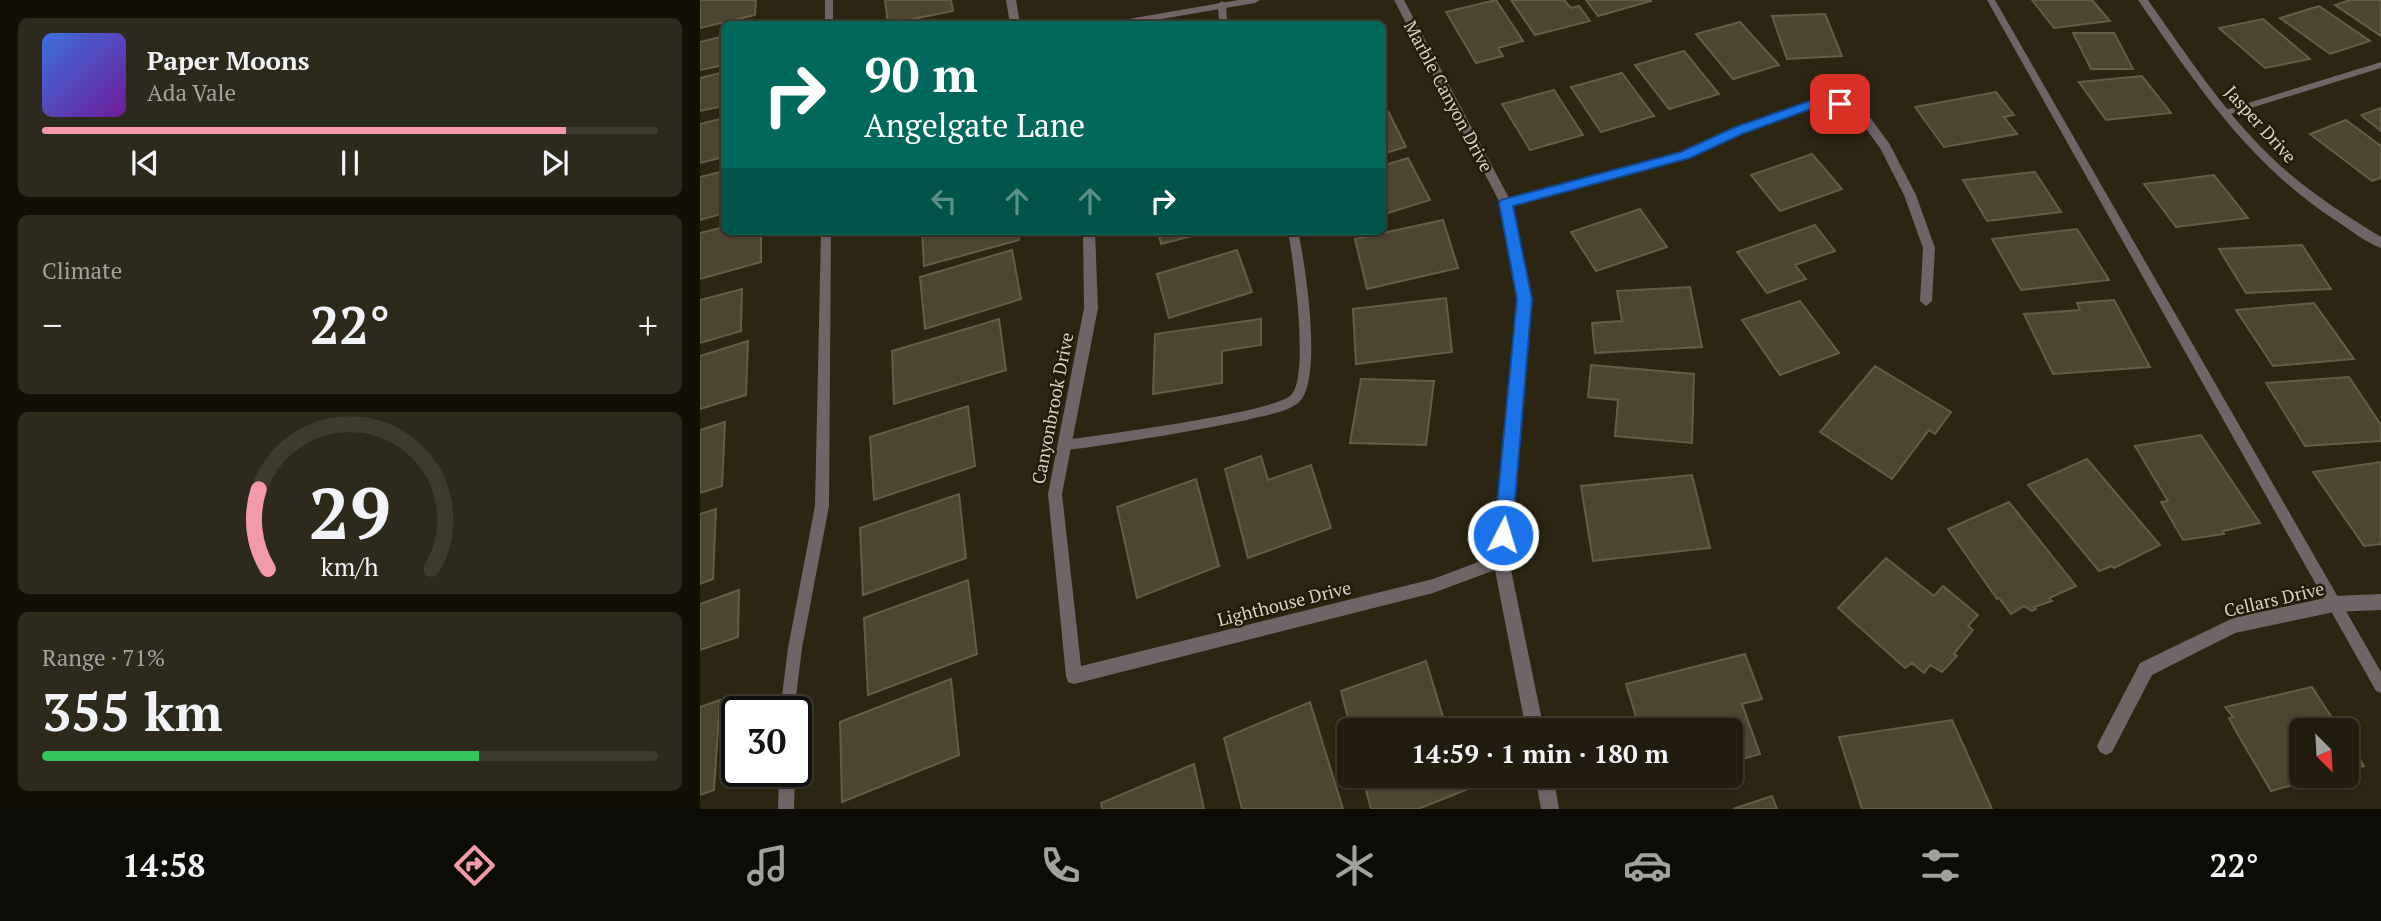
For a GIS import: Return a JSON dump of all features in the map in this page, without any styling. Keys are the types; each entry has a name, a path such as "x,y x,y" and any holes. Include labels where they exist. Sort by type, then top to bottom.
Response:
{"street":[{"path":"1011,0 1015,21"},
{"path":"1133,21 1255,0"},
{"name":"Marble Canyon Drive","path":"1399,0 1506,203 1524,299 1501,559 1533,718"},
{"name":"Jasper Drive","path":"2143,0 2225,113 2286,177 2324,208 2381,243"},
{"path":"1506,203 1686,155 1738,131 1815,103 1840,104 1862,115 1885,146 1910,195 1929,248 1926,300"},
{"name":"Canyonbrook Drive","path":"1074,676 1055,494 1091,308 1089,235"},
{"name":"Lighthouse Drive","path":"1074,676 1433,586 1501,559"},
{"name":"Cellars Drive","path":"2106,746 2146,669 2233,626 2334,604 2381,602"},
{"path":"1546,788 1550,809"}],"lane":[{"path":"829,0 829,21"},
{"path":"1991,0 2381,686"},
{"path":"1222,5 1223,21"},
{"path":"2225,113 2381,65"},
{"path":"789,696 821,506 826,235"},
{"path":"1065,445 1268,410 1294,400 1303,386 1305,359 1302,288 1294,235"},
{"path":"786,809 787,787"}],"building":[{"path":"700,0 756,0 755,15 700,28"},
{"path":"885,0 951,0 953,11 903,21 888,21"},
{"path":"1496,0 1523,41 1498,48 1503,56 1476,63 1446,12"},
{"path":"1511,0 1564,0 1571,8 1579,6 1590,21 1535,35"},
{"path":"1586,0 1650,0 1651,1 1598,16"},
{"path":"2032,0 2092,0 2110,21 2054,28"},
{"path":"2350,0 2381,0 2381,36 2335,5"},
{"path":"2319,6 2370,41 2330,54 2280,18"},
{"path":"1825,14 1842,56 1787,59 1772,16"},
{"path":"2263,19 2310,59 2265,68 2219,28"},
{"path":"1740,22 1779,65 1733,79 1696,34"},
{"path":"2073,33 2114,33 2133,69 2091,69"},
{"path":"721,37 721,66 700,70 700,42"},
{"path":"1684,51 1719,94 1669,109 1635,65"},
{"path":"721,73 721,107 700,111 700,78"},
{"path":"1622,73 1654,116 1601,132 1571,87"},
{"path":"2142,76 2171,113 2106,120 2079,82"},
{"path":"1554,90 1583,135 1530,150 1502,104"},
{"path":"1996,92 2014,115 2004,117 2017,134 1944,147 1915,107"},
{"path":"2381,108 2381,131 2361,115"},
{"path":"1386,111 1406,147 1386,153"},
{"path":"721,119 721,158 700,163 700,124"},
{"path":"2346,120 2381,146 2381,178 2372,181 2310,134"},
{"path":"1812,154 1842,189 1780,211 1751,175"},
{"path":"1408,158 1430,200 1386,214 1386,165"},
{"path":"721,172 721,214 700,220 700,177"},
{"path":"2035,172 2061,212 1987,221 1963,180"},
{"path":"2214,175 2248,218 2176,227 2144,184"},
{"path":"1640,209 1667,247 1596,271 1571,232"},
{"path":"1443,220 1458,268 1367,289 1355,239 1386,235 1386,232"},
{"path":"1815,225 1835,251 1795,265 1806,279 1767,293 1737,252"},
{"path":"721,228 721,235 761,235 761,262 700,279 700,233"},
{"path":"2077,229 2109,280 2021,290 1992,239"},
{"path":"922,235 1018,235 1019,240 924,266"},
{"path":"1159,235 1196,235 1161,244"},
{"path":"2302,245 2331,289 2246,293 2219,249"},
{"path":"1012,250 1021,299 925,329 920,277"},
{"path":"1237,250 1252,292 1169,318 1157,274"},
{"path":"1690,287 1702,347 1595,353 1592,323 1622,321 1617,291"},
{"path":"742,289 741,331 700,343 700,300"},
{"path":"1446,298 1452,352 1356,364 1353,309"},
{"path":"2114,300 2150,367 2053,374 2024,314 2080,310 2077,303"},
{"path":"1800,301 1839,353 1780,375 1742,320"},
{"path":"2314,303 2354,359 2273,366 2236,310"},
{"path":"999,319 1006,370 894,404 892,351"},
{"path":"1261,319 1261,345 1222,351 1222,383 1153,394 1155,334"},
{"path":"748,341 746,395 700,409 700,356"},
{"path":"1591,365 1694,374 1692,443 1615,436 1618,400 1588,397"},
{"path":"1875,366 1951,412 1935,434 1929,430 1892,479 1820,432"},
{"path":"2349,377 2381,425 2381,441 2305,446 2266,383"},
{"path":"1361,379 1434,381 1426,445 1350,443"},
{"path":"968,406 975,466 874,500 870,437"},
{"path":"725,422 722,486 700,493 700,430"},
{"path":"2201,435 2260,523 2223,531 2224,534 2183,540 2161,502 2168,501 2135,446"},
{"path":"1261,456 1268,480 1311,465 1331,528 1248,558 1225,469"},
{"path":"2087,459 2160,545 2114,568 2112,566 2099,571 2028,485"},
{"path":"2381,462 2381,544 2364,546 2313,472"},
{"path":"1692,475 1710,548 1593,561 1581,486"},
{"path":"1196,479 1219,566 1137,598 1117,507"},
{"path":"959,494 966,558 863,595 860,528"},
{"path":"2009,502 2076,586 2049,598 2052,601 2034,607 2036,609 2032,611 2024,606 2011,614 1999,598 1997,599 1948,529"},
{"path":"716,509 713,579 700,584 700,514"},
{"path":"1886,558 1934,596 1943,586 1978,615 1968,626 1973,630 1954,654 1957,656 1942,672 1930,665 1924,673 1912,663 1905,668 1838,608"},
{"path":"968,580 977,654 868,695 864,618"},
{"path":"739,590 738,637 700,650 700,604"},
{"path":"1745,654 1762,699 1742,704 1760,754 1743,759 1743,718 1636,718 1626,684"},
{"path":"1426,661 1443,718 1348,718 1341,691"},
{"path":"951,679 959,755 842,802 840,722"},
{"path":"2312,687 2332,718 2289,718 2289,786 2271,791 2229,718 2233,717 2225,707"},
{"path":"720,700 714,790 700,795 700,707"},
{"path":"1310,702 1343,809 1242,809 1224,738"},
{"path":"1952,720 1992,809 1862,809 1839,737"},
{"path":"1194,764 1204,809 1102,809 1101,803"},
{"path":"1365,788 1466,790 1418,809 1371,809"},
{"path":"1772,796 1777,809 1733,809"}],"route":[{"path":"1503,535 1524,299 1506,203 1686,155 1767,119 1815,103 1840,104"}]}
